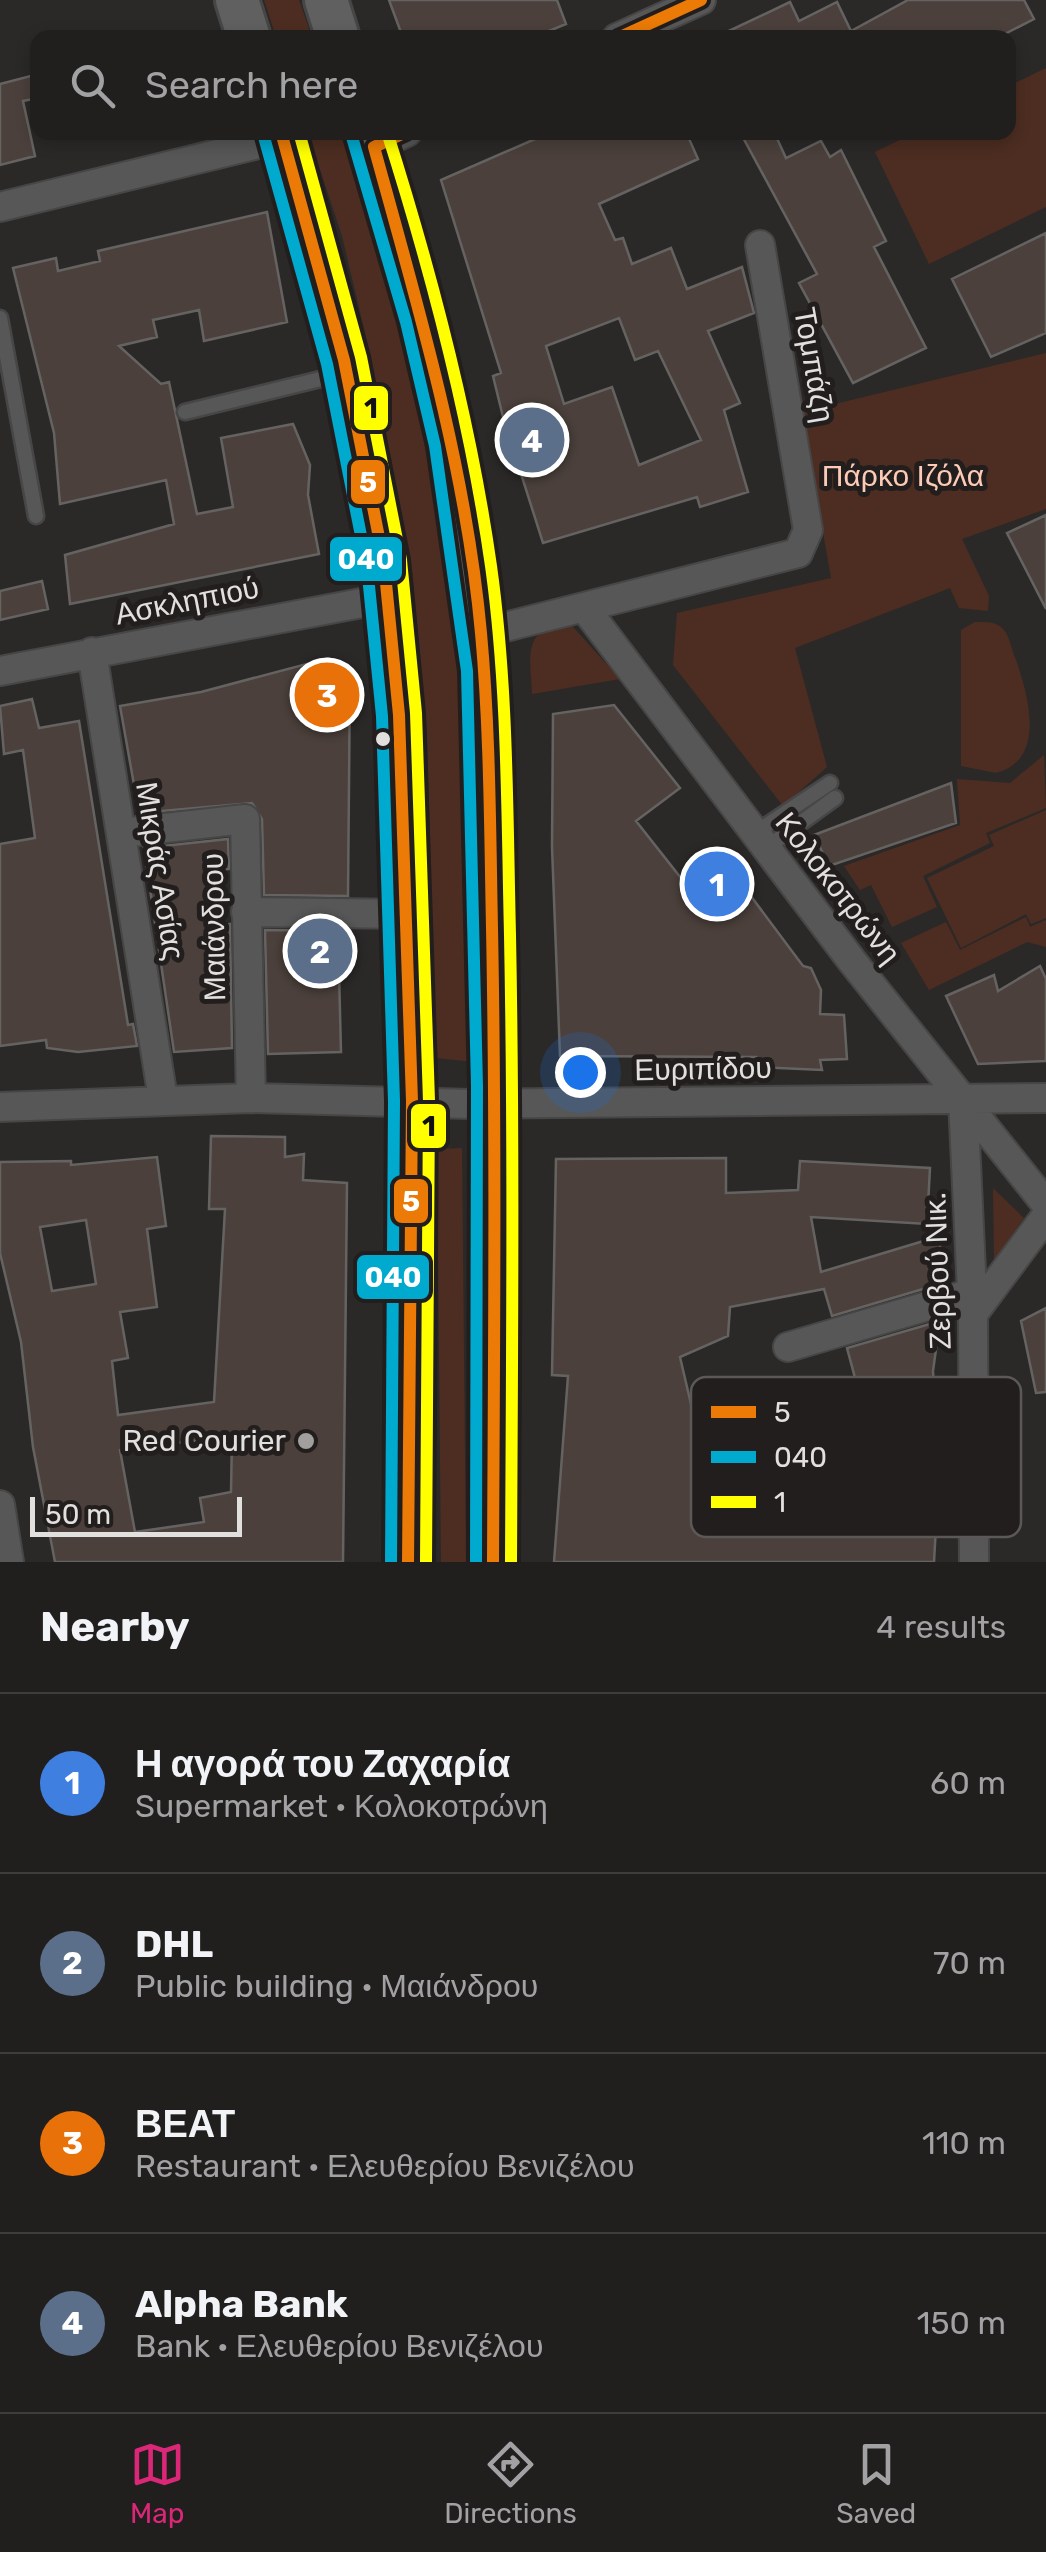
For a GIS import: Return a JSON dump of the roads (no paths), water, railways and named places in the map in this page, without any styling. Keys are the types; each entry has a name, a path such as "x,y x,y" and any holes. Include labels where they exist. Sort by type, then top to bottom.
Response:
{"main road":[{"path":"236,0 246,30"},
{"path":"326,0 335,30"},
{"path":"283,140 346,372 388,598 401,738 412,1101 408,1562"},
{"path":"384,140 470,548 481,633 489,771 494,1103 493,1562"}],"street":[{"path":"635,30 701,0"},
{"path":"0,207 266,140"},
{"name":"Τομπάζη","path":"584,606 798,553 808,530 760,246"},
{"name":"Ασκληπιού","path":"0,671 388,598"},
{"path":"481,633 584,606"},
{"name":"Κολοκοτρώνη","path":"584,606 760,840 1046,1204"},
{"name":"Μικράς Ασίας","path":"92,652 163,1099"},
{"name":"Μαιάνδρου","path":"121,833 245,819 251,1098"},
{"path":"246,912 407,914"},
{"name":"Ευριπίδου","path":"0,1107 251,1098 494,1103 1046,1098"},
{"name":"Ζερβού Νικ.","path":"964,1098 973,1377"},
{"path":"788,1348 973,1303 1046,1216"},
{"path":"0,1505 9,1562"},
{"name":"Ζερβού Νικ.","path":"974,1537 974,1562"}],"lane":[{"path":"0,318 36,516"},
{"path":"185,412 346,372"},
{"path":"760,840 832,791"}],"place":[{"name":"Alpha Bank","path":"532,440"},
{"name":"ΒΕΑΤ","path":"327,695"},
{"name":"Η αγορά του Ζαχαρία","path":"717,884"},
{"name":"DHL","path":"320,951"},
{"name":"Red Courier","path":"306,1441"}],"park label":[{"name":"Πάρκο Ιζόλα","path":"903,476"}]}
